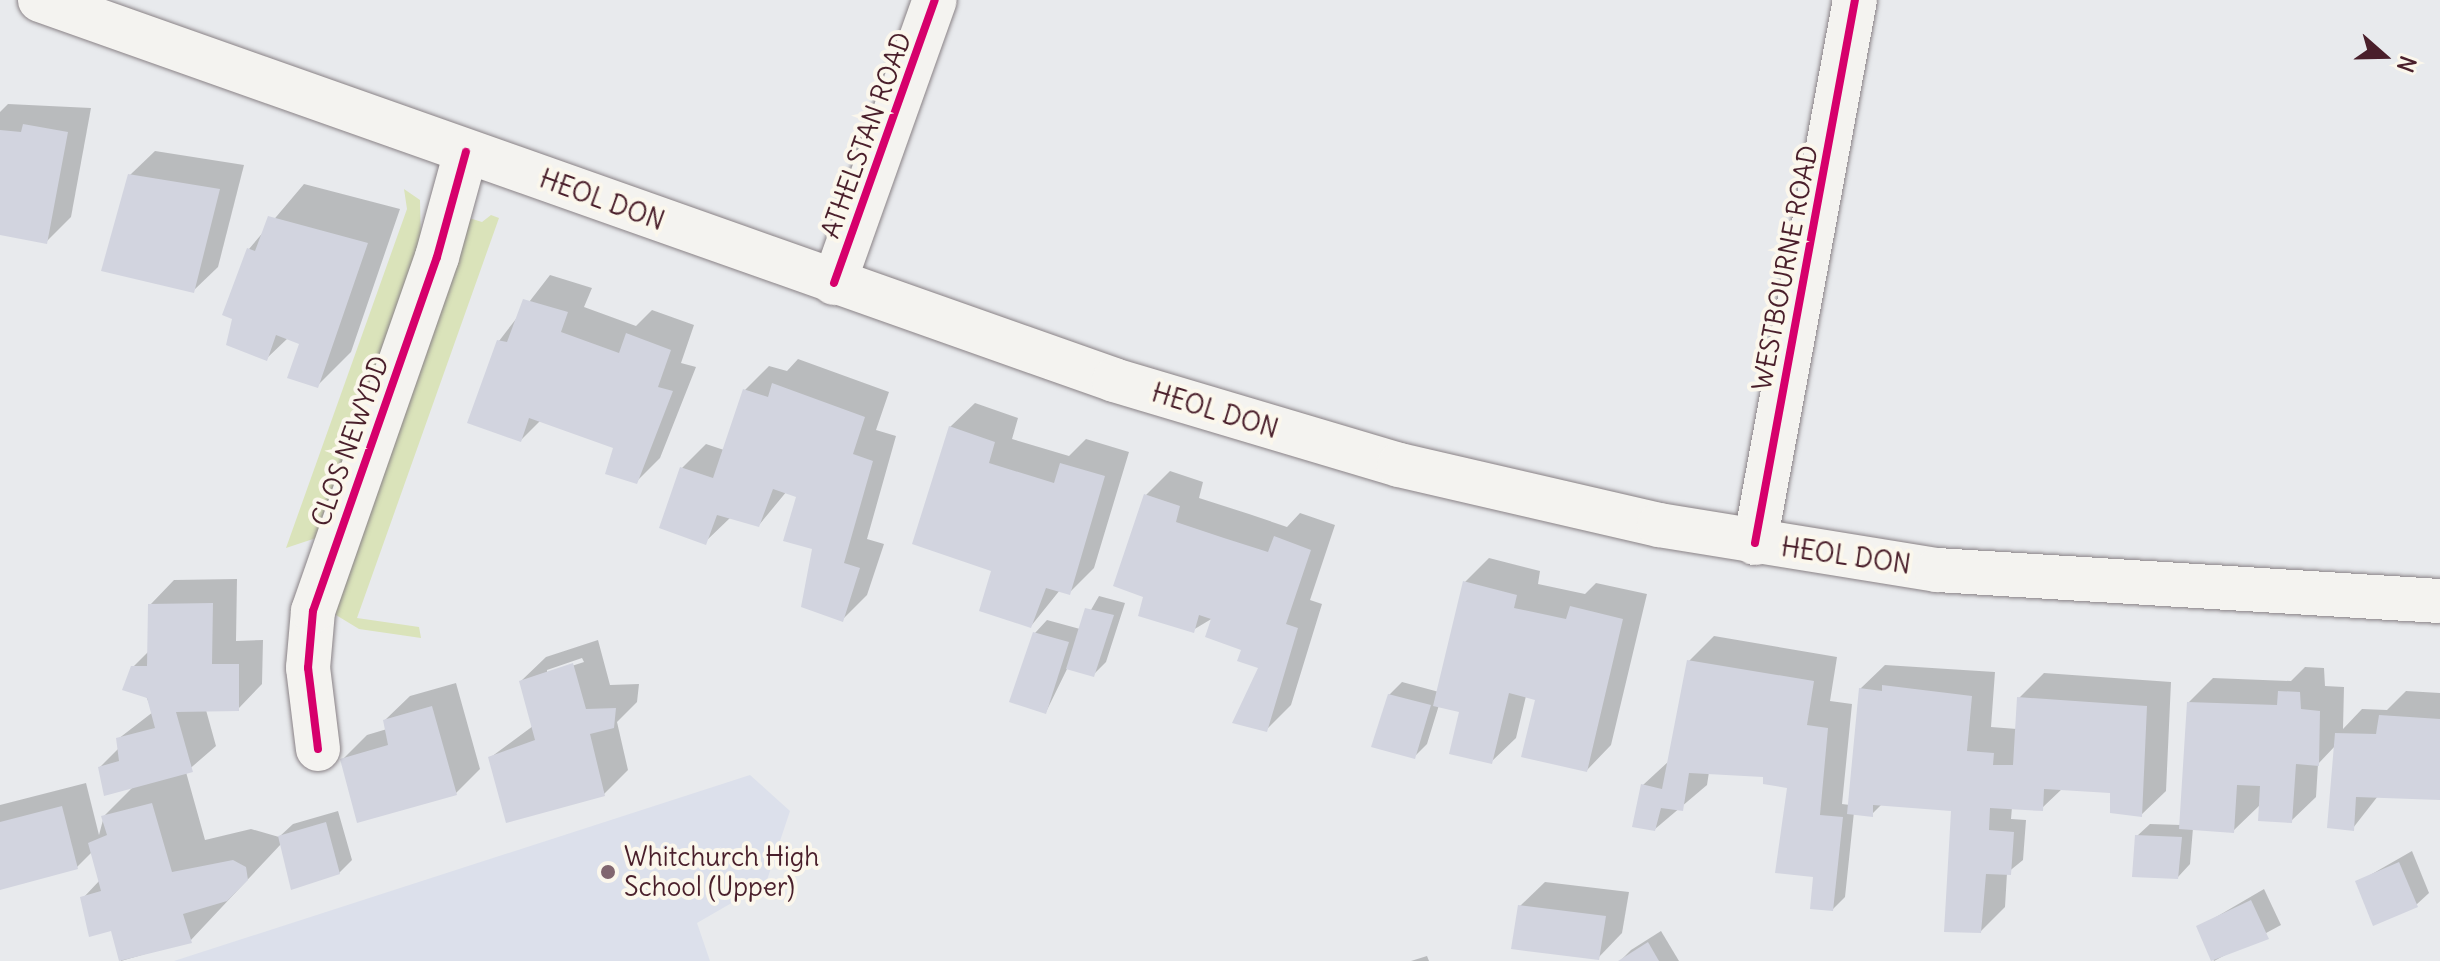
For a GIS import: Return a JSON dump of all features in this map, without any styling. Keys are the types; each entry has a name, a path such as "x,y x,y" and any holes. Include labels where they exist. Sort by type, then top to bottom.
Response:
{"main road":[{"name":"HEOL DON","path":"40,0 1114,380 1370,456 1755,543 2058,580 2440,601"},
{"name":"ATHELSTAN ROAD","path":"834,283 935,0"},
{"name":"WESTBOURNE ROAD","path":"1755,543 1855,0"},
{"name":"CLOS NEWYDD","path":"318,749 308,668 313,611 437,257 466,152"}],"shaded area":[{"name":"Whitchurch High School (Upper)","path":"750,775 790,811 766,883 697,923 710,961 174,961"}],"green space":[{"path":"404,189 420,200 421,247 316,538 286,548 407,209"},
{"path":"491,215 499,218 357,618 419,627 421,638 359,629 336,615 335,600 469,218 482,222"}],"building":[{"path":"23,124 68,132 47,244 0,235 0,130 21,132"},
{"path":"128,174 220,189 194,293 101,271"},
{"path":"268,216 368,243 318,388 287,378 299,344 276,335 267,361 226,345 232,319 222,315 247,248 255,251"},
{"path":"523,299 568,312 561,332 619,353 626,333 671,350 658,387 673,391 637,484 605,474 613,448 529,418 521,442 467,423 497,340 507,342"},
{"path":"772,383 865,417 853,454 873,461 844,563 860,568 843,622 801,607 812,549 783,541 796,497 773,489 759,527 717,515 706,545 659,528 680,467 713,478 743,389 768,397"},
{"path":"949,426 995,442 989,463 1054,483 1060,463 1105,476 1070,595 1046,588 1031,628 979,611 991,571 912,544"},
{"path":"1144,494 1180,506 1176,522 1268,552 1274,536 1311,550 1286,624 1298,628 1267,732 1232,723 1258,668 1237,661 1241,650 1205,637 1211,619 1199,615 1194,633 1138,616 1143,597 1113,586"},
{"path":"1463,581 1517,595 1514,608 1566,619 1570,606 1623,619 1587,772 1521,757 1535,700 1509,693 1492,764 1449,754 1459,712 1433,706"},
{"path":"213,603 212,664 239,664 239,711 176,712 193,772 104,796 98,767 119,761 116,738 155,728 147,698 122,690 131,666 147,666 148,604"},
{"path":"1085,608 1114,615 1094,677 1066,669"},
{"path":"1033,632 1069,642 1046,714 1009,702"},
{"path":"1687,660 1814,681 1807,725 1828,728 1820,815 1843,817 1833,911 1810,909 1813,877 1775,873 1787,788 1763,784 1763,777 1689,773 1683,811 1661,808 1655,831 1632,827 1641,784 1662,789"},
{"path":"573,663 586,709 616,708 614,728 590,734 605,796 506,823 488,757 535,740 519,681"},
{"path":"1882,685 1972,696 1967,751 1994,753 1993,765 2013,765 2017,697 2147,706 2142,817 2110,813 2110,793 2044,789 2043,811 1990,808 1989,830 2014,832 2011,875 1986,874 1981,933 1944,932 1951,811 1873,805 1873,817 1847,814 1859,688 1882,691"},
{"path":"2278,691 2300,692 2301,709 2320,711 2319,766 2296,764 2292,823 2258,821 2260,786 2237,785 2234,833 2179,829 2187,702 2277,705"},
{"path":"1388,694 1431,705 1415,759 1371,747"},
{"path":"432,706 457,795 357,823 340,759 388,745 383,720"},
{"path":"2379,715 2440,719 2440,800 2356,797 2354,831 2327,828 2335,733 2376,734"},
{"path":"152,803 172,872 233,860 246,867 248,880 227,901 183,914 192,943 119,961 111,931 89,937 80,897 101,891 88,843 107,835 101,816"},
{"path":"62,806 78,869 0,890 0,822"},
{"path":"326,822 340,874 291,890 278,836"},
{"path":"2135,835 2182,837 2178,879 2132,877"},
{"path":"2399,862 2418,907 2373,926 2355,881"},
{"path":"2251,900 2269,939 2211,961 2196,926"},
{"path":"1518,905 1606,916 1599,960 1511,949"},
{"path":"1648,942 1659,961 1618,961"}],"cycle path":[{"path":"834,283 935,0"},
{"path":"1755,543 1855,0"},
{"path":"318,749 308,668 313,611 437,257 466,152"}],"place":[{"name":"Whitchurch High School (Upper)","path":"608,872"}]}
